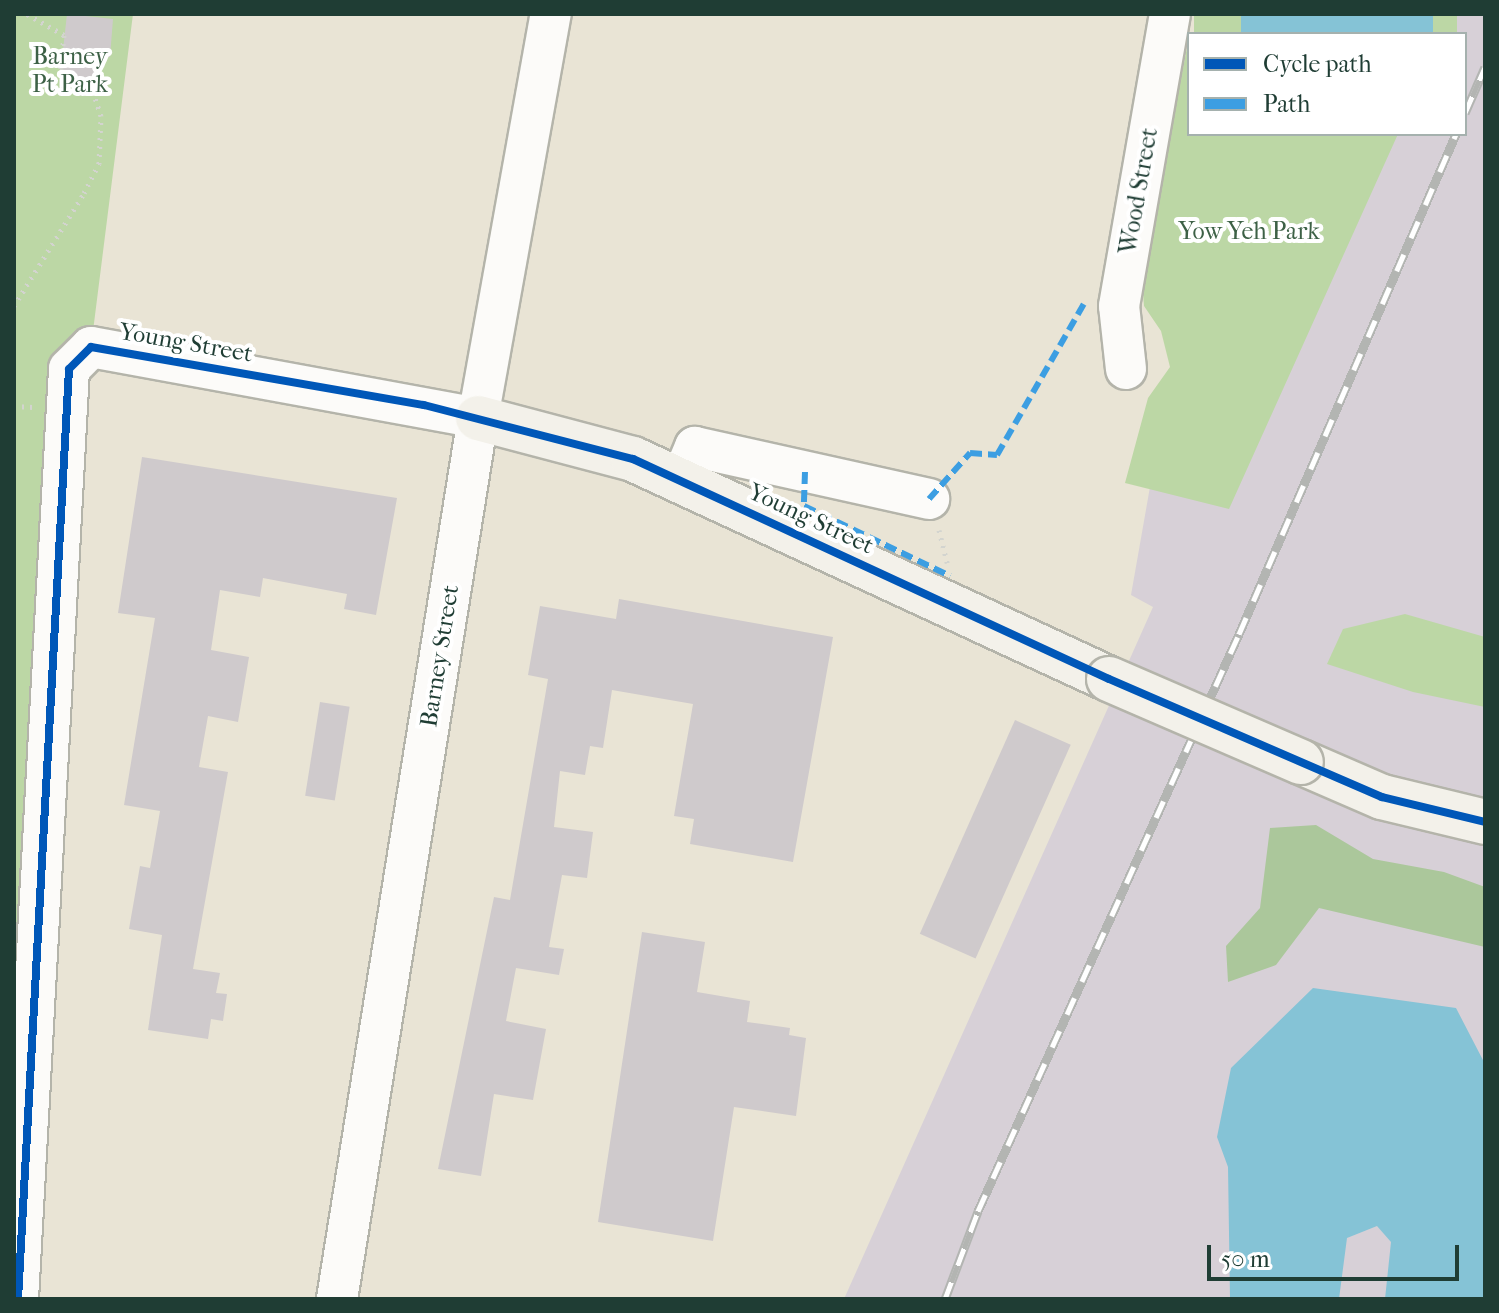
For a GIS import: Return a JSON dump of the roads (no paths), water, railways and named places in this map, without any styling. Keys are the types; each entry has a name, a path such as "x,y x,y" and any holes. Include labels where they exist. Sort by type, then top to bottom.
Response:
{"street":[{"name":"Barney Street","path":"337,1299 478,418 551,14"},
{"name":"Wood Street","path":"1126,369 1119,306 1170,14"},
{"name":"Young Street","path":"18,1299 69,369 91,347 478,418 633,459 1109,679 1382,797 1485,822"},
{"path":"681,480 695,447 929,499"}],"water":[{"path":"1241,14 1433,14 1433,32 1241,32"},
{"path":"1313,988 1456,1008 1485,1064 1485,1299 1385,1299 1391,1242 1377,1226 1347,1238 1339,1299 1230,1299 1228,1167 1217,1137 1231,1068"}],"railway":[{"path":"1467,108 1485,67"},
{"path":"945,1299 978,1211 1239,634 1455,136"}],"park label":[{"name":"Barney Pt Park","path":"70,71"},
{"name":"Yow Yeh Park","path":"1249,232"}]}
